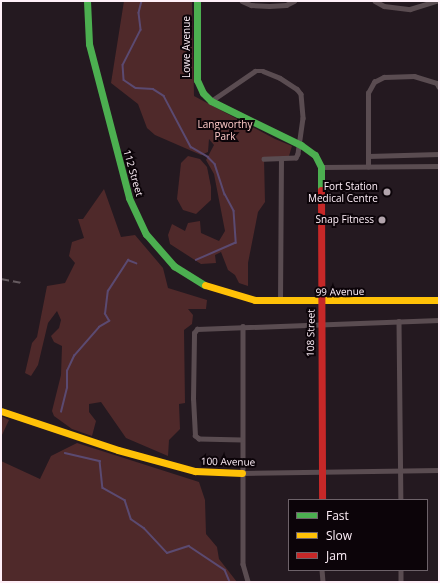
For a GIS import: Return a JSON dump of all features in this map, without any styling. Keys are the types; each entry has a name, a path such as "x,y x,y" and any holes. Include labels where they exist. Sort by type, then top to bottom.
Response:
{"street":[{"name":"112 Street","path":"87,1 87,32 92,58 123,181 139,224 162,254 184,273 213,289 241,298"},
{"name":"Lowe Avenue","path":"197,1 197,80 203,93 211,100 301,145 315,155 321,167"},
{"path":"242,1 251,6 269,6 286,5 294,1"},
{"path":"375,1 384,6 410,9 436,1"},
{"path":"211,100 255,71 263,71 293,85 301,94 304,118 301,145 296,158 264,159"},
{"path":"368,167 368,93 374,82 384,77 414,76 437,84 439,87"},
{"path":"368,156 439,154"},
{"path":"280,302 281,159"},
{"path":"321,167 439,166"},
{"name":"108 Street","path":"321,167 322,302 320,324 322,499"},
{"name":"99 Avenue","path":"241,298 280,302 439,300"},
{"path":"242,440 199,439 195,436 193,399 195,330 203,327 439,320"},
{"path":"399,321 401,499"},
{"path":"243,326 243,564 248,582"},
{"name":"100 Avenue","path":"1,411 118,450 195,471 242,473 439,470"},
{"path":"322,571 322,582"},
{"path":"401,571 401,582"}],"green space":[{"name":"Langworthy Park","path":"124,1 192,1 194,96 275,139 292,146 289,156 264,158 265,202 258,212 248,263 248,286 239,283 235,275 228,270 221,252 215,255 216,263 201,264 170,244 168,235 172,224 185,231 188,223 200,221 201,233 219,241 225,231 214,174 206,160 214,145 209,139 208,152 201,155 155,135 147,128 138,104 111,83"},
{"path":"188,156 200,159 207,167 211,187 211,200 196,214 183,210 177,199 181,163"},
{"path":"104,189 121,237 135,235 163,268 168,288 207,300 206,309 188,309 193,315 192,324 184,330 185,403 179,404 180,429 169,440 168,456 126,438 101,402 89,404 89,412 96,421 92,436 72,429 54,416 52,411 61,375 62,346 54,342 51,336 59,328 61,320 57,311 48,323 38,365 31,376 25,373 32,343 37,337 47,286 65,283 75,263 69,256 72,242 84,238 78,219 83,219"},
{"path":"1,416 9,420 1,437"},
{"path":"77,443 199,482 205,500 206,534 217,547 219,559 237,582 1,582 1,461 40,479 51,456"}],"waterway":[{"path":"142,1 139,13 141,30 123,65 124,80 136,88 153,89 164,96 191,147 208,157 215,164 225,194 234,211 236,243 197,260"},
{"path":"61,412 67,388 67,371 74,356 99,327 109,321 105,314 108,291 128,260 136,263"},
{"path":"65,453 100,461 103,488 125,500 131,519 144,528 167,553 189,546 225,570 230,582"}],"railway":[{"path":"1,279 21,283"}],"traffic: fast":[{"path":"87,1 89,44 129,198 146,234 174,266 205,285"},
{"path":"197,1 197,80 203,93 211,101 301,145 315,155 321,167 321,190"}],"traffic: slow":[{"path":"205,285 255,300 439,300"},
{"path":"1,411 118,450 195,471 242,473"}],"traffic: jam":[{"path":"321,190 322,499"}],"place":[{"name":"Fort Station Medical Centre","path":"387,192"},
{"name":"Snap Fitness","path":"382,220"}]}
